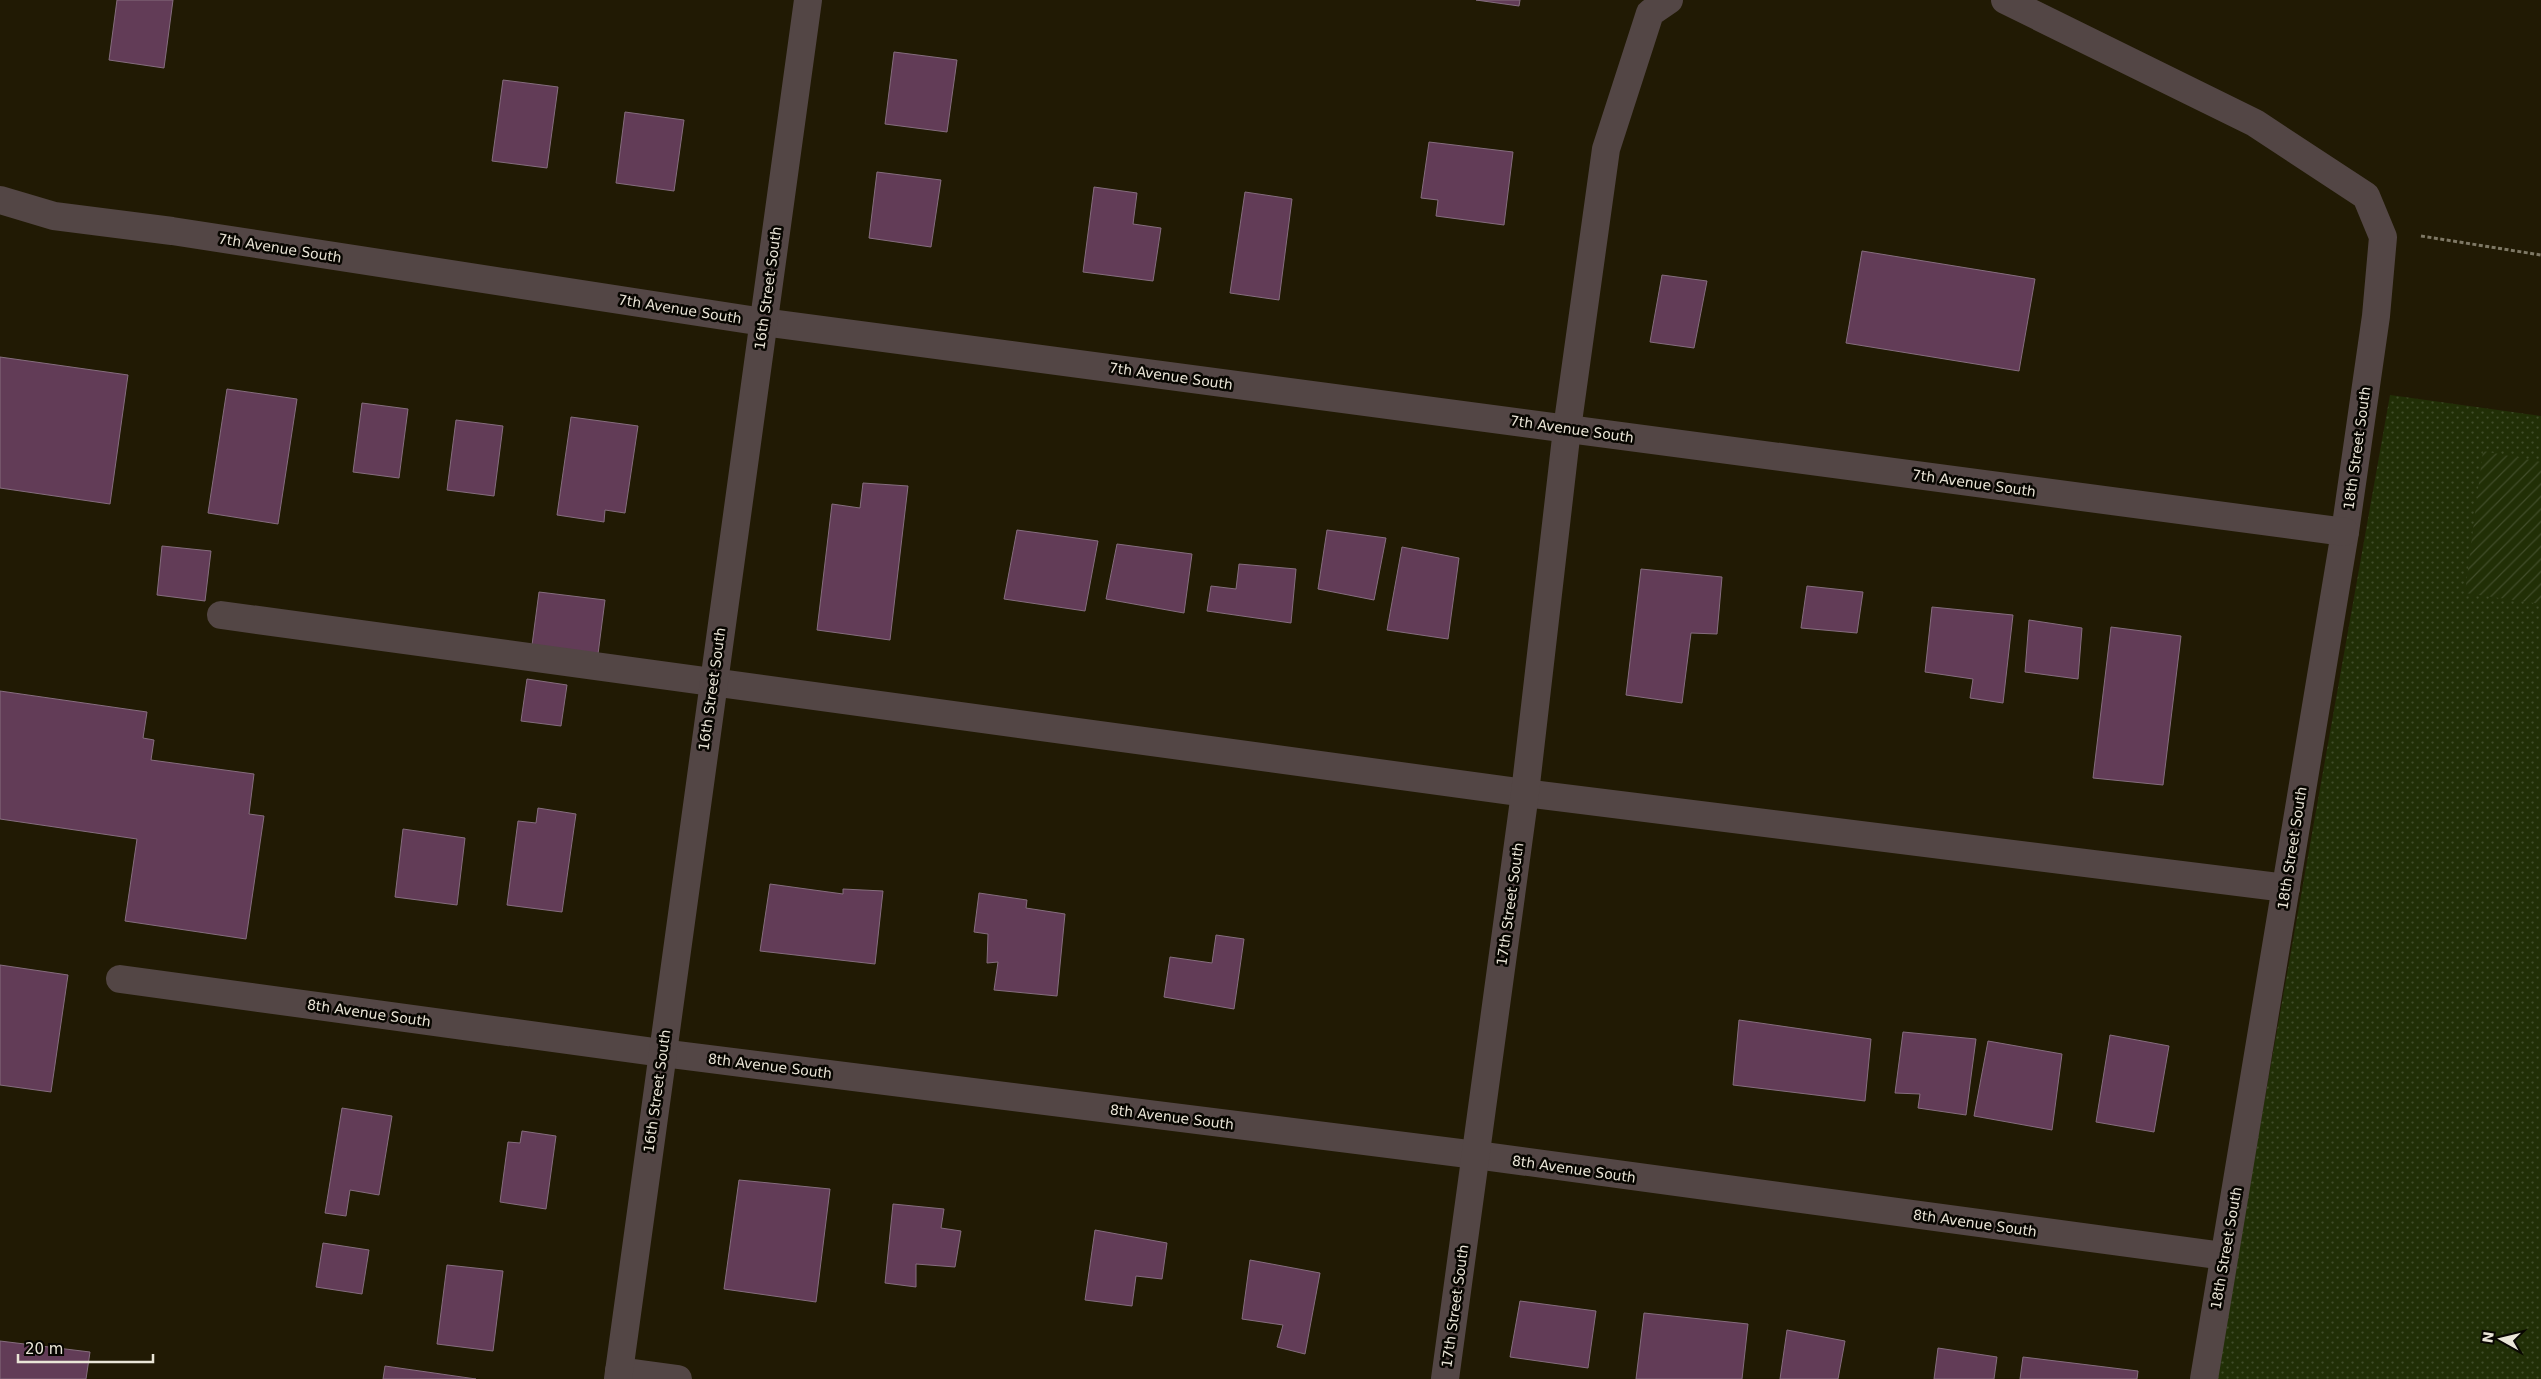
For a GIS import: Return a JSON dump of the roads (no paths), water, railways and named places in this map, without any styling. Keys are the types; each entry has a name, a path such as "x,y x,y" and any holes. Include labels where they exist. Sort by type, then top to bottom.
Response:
{"street":[{"name":"16th Street South","path":"619,1375 808,0"},
{"name":"17th Street South","path":"1445,1379 1525,792 1567,429 1606,150 1650,13 1669,0"},
{"name":"18th Street South","path":"2006,0 2254,123 2366,196 2383,238 2376,316 2345,532 2204,1379"},
{"name":"7th Avenue South","path":"0,200 54,216 182,232 763,322 2345,532"},
{"path":"221,615 1525,792 2286,888"},
{"name":"8th Avenue South","path":"120,979 662,1053 1476,1155 2224,1256"},
{"path":"619,1375 678,1379"}]}
